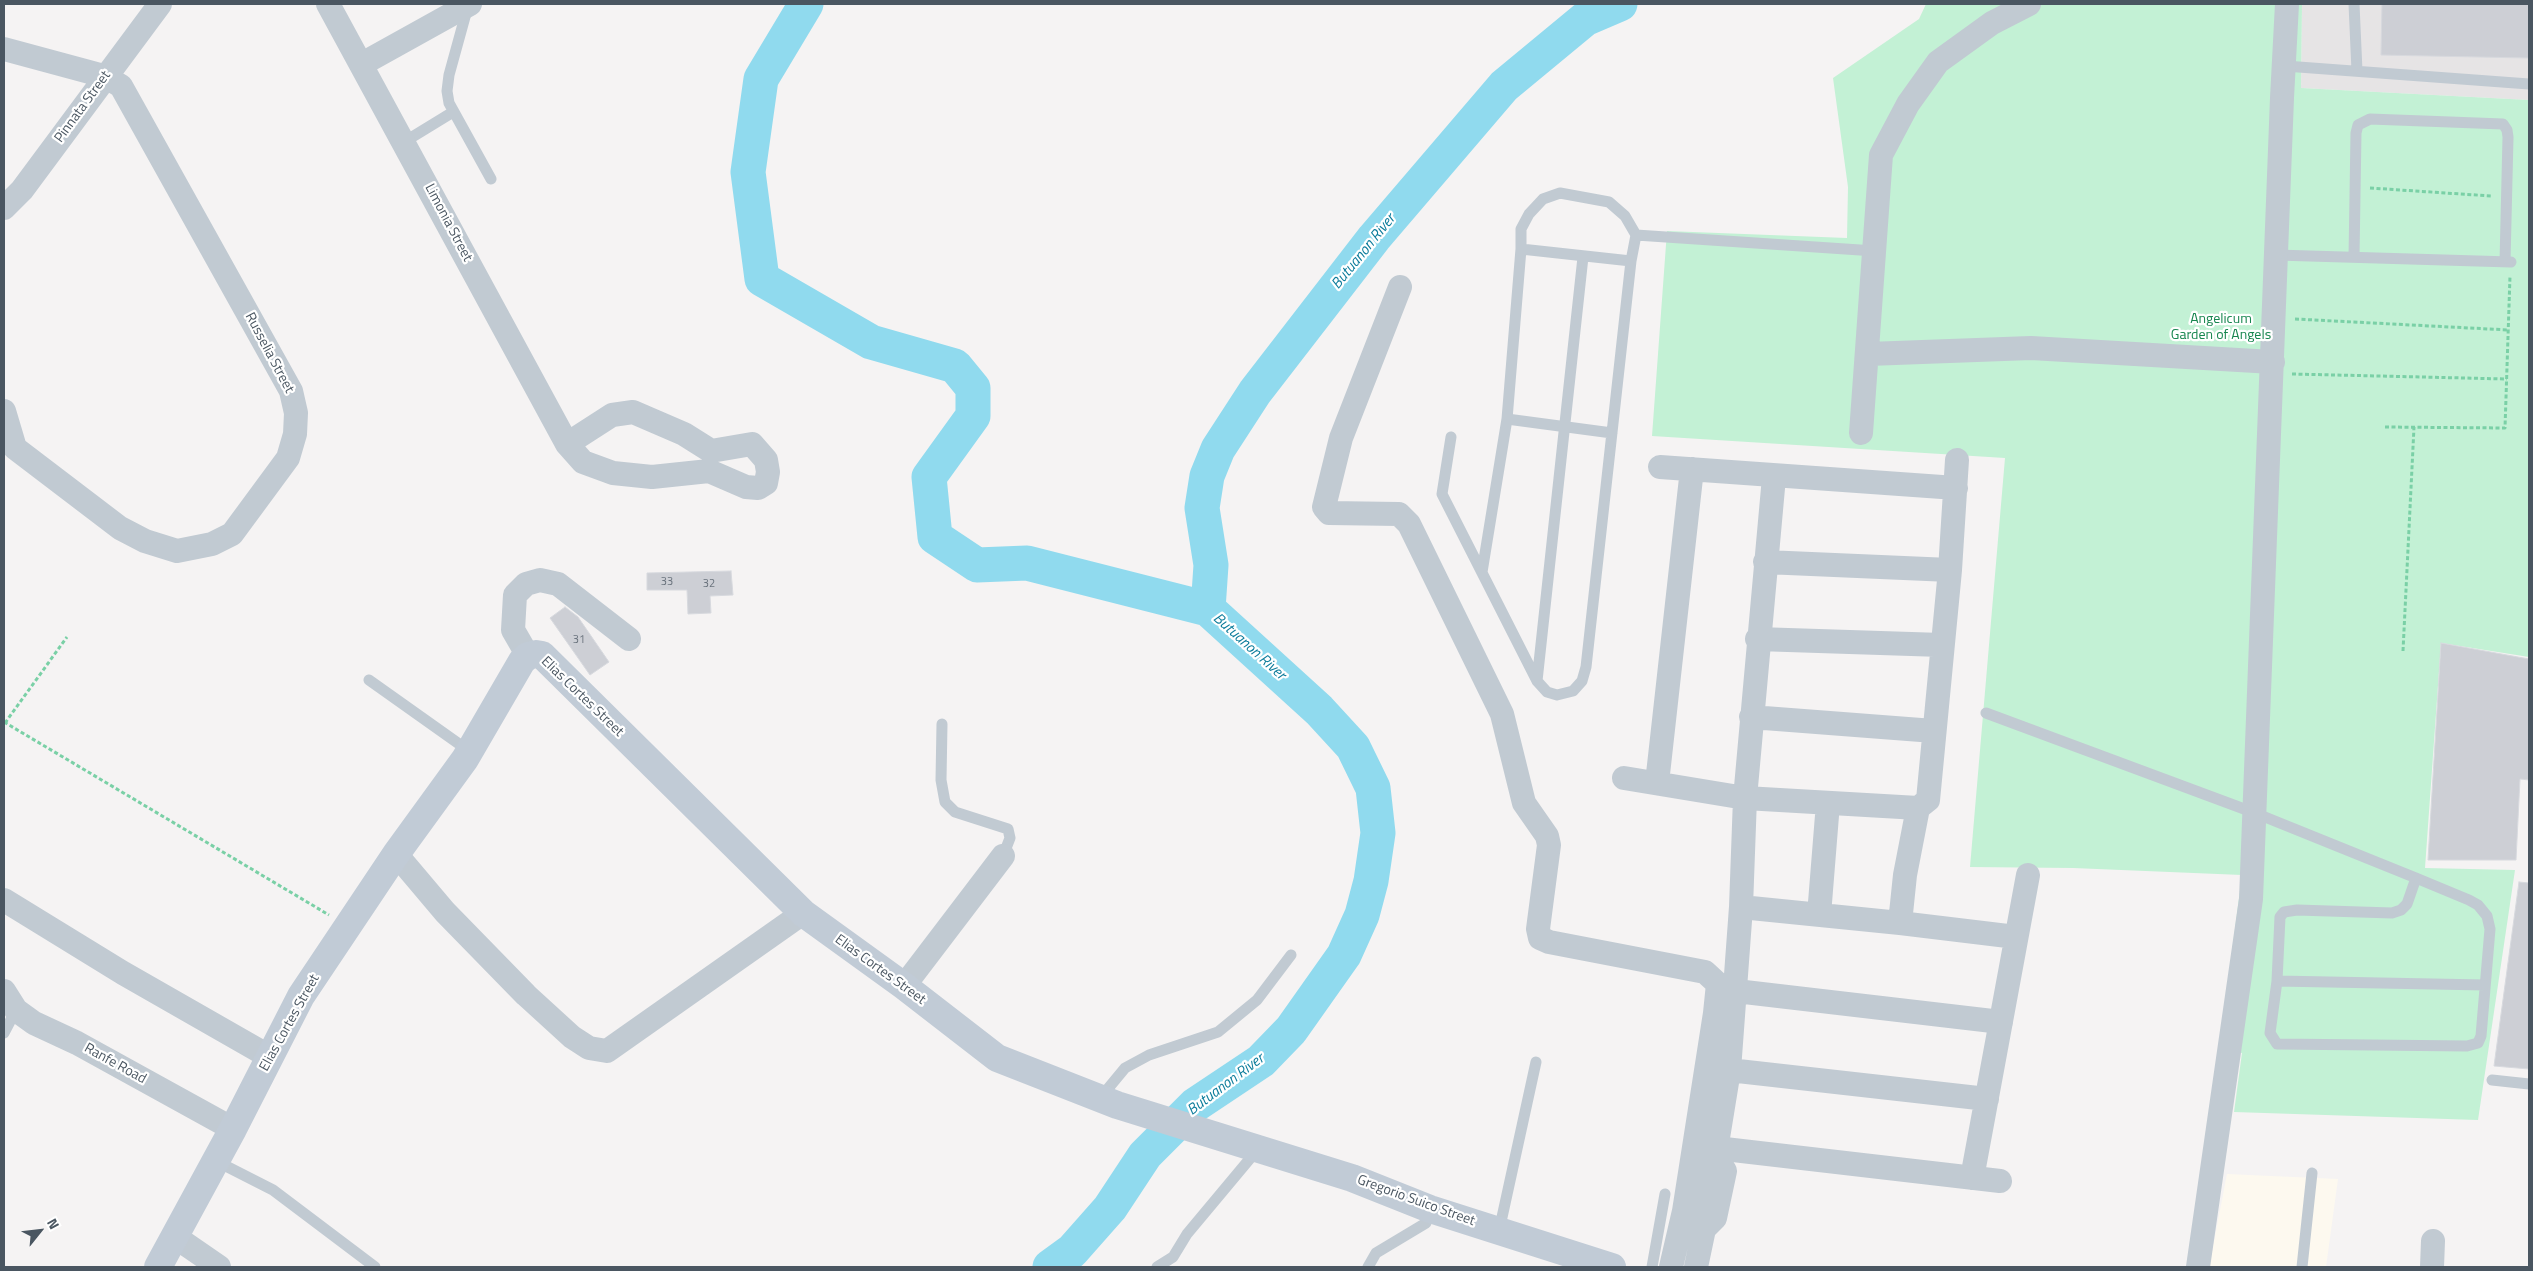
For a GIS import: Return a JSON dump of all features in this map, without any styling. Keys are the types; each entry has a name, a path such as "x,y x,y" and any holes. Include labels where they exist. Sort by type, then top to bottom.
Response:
{"street":[{"name":"Pinnata Street","path":"4,208 22,190 104,76 160,4"},
{"name":"Limonia Street","path":"328,4 567,444 583,462 613,473 652,477 710,461 684,434 633,412 612,415 567,444"},
{"path":"362,64 469,4"},
{"path":"1861,433 1881,154 1908,104 1938,62 1992,23 2029,4"},
{"path":"2198,1267 2251,899 2287,4"},
{"name":"Russelia Street","path":"4,49 104,76 121,86 291,391 296,413 295,434 288,458 232,534 212,544 177,551 145,541 120,528 9,451 4,411"},
{"path":"1400,287 1341,438 1324,507 1329,512 1399,514 1410,524 1502,714 1524,803 1547,836 1549,845 1538,930 1540,938 1549,942 1705,972 1718,984 1684,1211 1671,1267"},
{"path":"1868,354 2031,348 2273,368"},
{"path":"1900,922 1905,875 1918,808 1928,800 1950,570 1957,460"},
{"path":"1660,467 1956,488"},
{"path":"1657,783 1692,468"},
{"path":"1715,1152 1728,1070 1736,991 1741,907 1744,798 1757,638 1774,476"},
{"path":"1765,562 1950,570"},
{"path":"528,656 514,630 515,596 526,584 540,580 558,584 629,639"},
{"path":"1757,638 1942,645"},
{"name":"Elias Cortes Street","path":"158,1267 234,1129 301,996 349,927 396,854 470,751 518,667 528,656 542,655 803,913 904,986 996,1058 1108,1102 1220,1136"},
{"path":"1751,717 1934,731"},
{"path":"1624,778 1744,798 1918,808"},
{"path":"1819,915 1828,803"},
{"path":"396,854 444,912 526,995 572,1037 589,1048 607,1051 803,913"},
{"path":"904,986 1003,856"},
{"path":"1972,1178 2028,875"},
{"path":"4,900 123,973 270,1057"},
{"path":"1741,907 1900,922 2016,937"},
{"path":"1736,991 2001,1022"},
{"name":"Ranfe Road","path":"10,1000 34,1023 77,1042 234,1129"},
{"path":"1728,1070 1986,1099"},
{"name":"Gregorio Suico Street","path":"1220,1136 1352,1178 1430,1209 1605,1266"},
{"path":"1696,1267 1704,1229 1694,1213 1702,1162 1715,1152 2000,1181"},
{"path":"174,1236 219,1267"},
{"path":"2432,1267 2433,1241"}],"lane":[{"path":"469,4 447,91 453,112 490,178"},
{"path":"2354,4 2357,71"},
{"path":"2285,66 2529,84"},
{"path":"404,142 453,112"},
{"path":"2276,255 2508,262 2507,130 2502,124 2364,120 2358,125 2354,187 2354,257"},
{"path":"1451,437 1442,494 1537,681 1547,692 1557,695 1573,691 1582,681 1586,667 1631,261 1636,235 1625,216 1609,202 1560,193 1543,199 1528,214 1521,229 1521,250 1507,419 1482,572"},
{"path":"1636,235 1875,251"},
{"path":"1521,250 1631,261"},
{"path":"1537,681 1583,257"},
{"path":"1507,419 1612,433"},
{"path":"369,680 470,751"},
{"path":"1986,714 2255,813 2416,878 2478,905 2487,916 2490,929 2481,1036 2478,1043 2472,1046 2277,1044 2270,1033 2277,981 2280,916 2284,912 2297,910 2392,913 2401,910 2407,904 2416,878"},
{"path":"942,724 941,780 945,802 954,812 1008,829 1010,838 1003,856"},
{"path":"1108,1102 1125,1068 1149,1055 1218,1032 1258,1000 1291,954"},
{"path":"2277,981 2485,985"},
{"path":"4,1033 10,1000"},
{"path":"1499,1231 1536,1062"},
{"path":"2492,1080 2529,1084"},
{"path":"1157,1267 1173,1257 1187,1234 1259,1147"},
{"path":"216,1161 273,1190 375,1267"},
{"path":"2302,1267 2312,1173"},
{"path":"1652,1267 1666,1194"},
{"path":"1368,1267 1376,1253 1426,1224 1430,1209"}],"path":[{"path":"2354,187 2507,197"},
{"path":"2385,427 2505,428 2509,330 2508,262"},
{"path":"2275,318 2509,330"},
{"path":"2273,368 2507,379"},
{"path":"2403,651 2414,427"},
{"path":"67,636 4,722 349,927"}],"shaded area":[{"path":"2302,4 2529,4 2529,100 2301,88"},
{"path":"2227,1174 2338,1179 2326,1267 2209,1267"}],"green space":[{"name":"Angelicum Garden of Angels","path":"1926,4 2302,4 2301,88 2529,100 2529,657 2441,643 2425,868 2515,870 2478,1120 2234,1112 2242,1053 2219,1051 2242,875 2073,868 1970,867 2005,458 1652,436 1667,231 1847,238 1848,187 1833,78 1919,19"}],"building":[{"path":"2382,4 2529,4 2529,58 2381,55"},
{"path":"731,571 733,595 710,596 711,613 688,614 687,590 647,590 647,573"},
{"path":"565,607 578,617 609,662 590,675 550,618"},
{"path":"2441,643 2529,659 2529,780 2520,779 2516,860 2428,860"},
{"path":"2519,882 2529,883 2529,1069 2494,1066"}],"waterway":[{"path":"806,4 761,79 748,172 762,279 871,342 955,366 973,388 973,416 929,477 935,537 977,565 1027,563 1208,609"},
{"name":"Butuanon River","path":"1050,1267 1072,1251 1110,1208 1145,1155 1195,1105 1261,1061 1291,1030 1344,955 1362,915 1371,881 1378,833 1373,788 1353,747 1319,710 1208,609 1211,565 1202,508 1207,476 1218,449 1255,392 1374,238 1504,86 1585,19 1620,4"}]}
